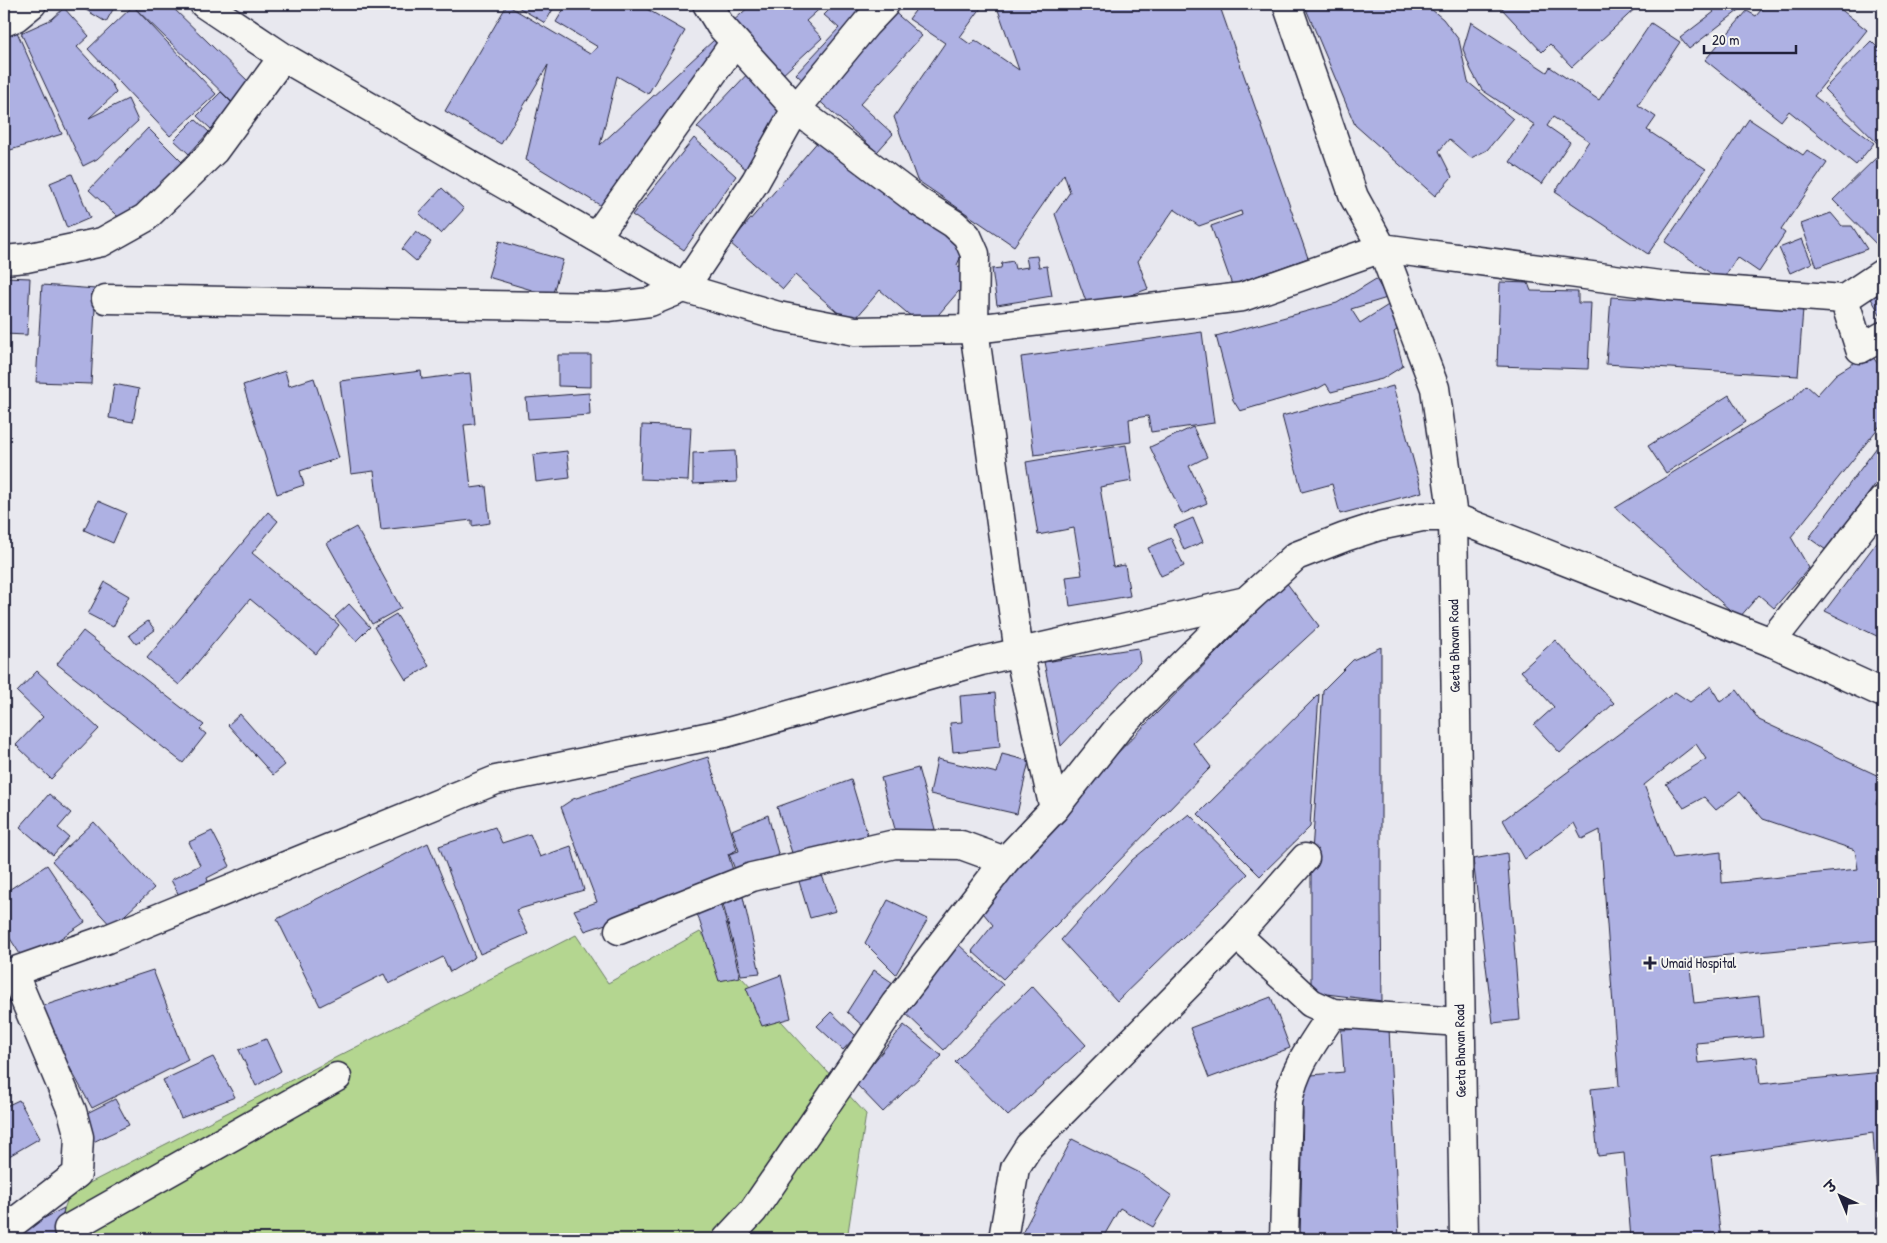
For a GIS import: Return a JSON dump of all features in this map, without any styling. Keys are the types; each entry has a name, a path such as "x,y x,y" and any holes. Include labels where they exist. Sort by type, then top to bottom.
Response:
{"street":[{"path":"4,22 16,17 32,4"},
{"path":"707,4 720,25 796,109 919,202 954,224 967,236 975,254 974,329 1019,652 1054,809"},
{"path":"106,299 608,306 650,302 684,288 755,182 796,109 866,24 885,4"},
{"name":"Geeta Bhavan Road","path":"1287,4 1354,198 1382,248 1435,388 1453,517 1459,1022 1464,1239"},
{"path":"210,5 283,57 684,288 778,316 855,331 974,329 1242,297 1382,248 1667,286 1844,299 1883,273"},
{"path":"596,238 735,42"},
{"path":"4,260 26,258 102,242 145,218 214,151 283,57"},
{"path":"1844,299 1860,350 1883,336"},
{"path":"1771,642 1883,500"},
{"path":"728,1239 753,1210 895,1004 1004,861 1054,809 1120,726 1246,601 1296,556 1344,537 1380,526 1422,517 1453,517 1771,642 1883,693"},
{"path":"67,1234 77,1174 79,1137 72,1111 8,973 107,940 496,780 725,733 980,661 1246,601"},
{"path":"619,930 752,877 895,844 961,845 1004,861"},
{"path":"1003,1239 1015,1168 1029,1146 1237,935 1305,858"},
{"path":"1237,935 1311,1003 1333,1013 1459,1022"},
{"path":"1284,1239 1288,1102 1292,1080 1303,1058 1333,1013"},
{"path":"67,1234 337,1077"},
{"path":"4,1230 77,1174"}],"green space":[{"path":"700,932 866,1114 847,1239 53,1239 70,1193 576,935 608,983"}],"building":[{"path":"76,4 116,4 106,22"},
{"path":"138,4 169,4 251,84 233,103 135,8"},
{"path":"513,4 556,4 545,23"},
{"path":"567,4 638,4 685,31 648,94 617,76 600,145 714,40 722,47 603,207 526,160 548,65 501,144 445,111 507,5 590,54 598,47 556,22"},
{"path":"752,4 825,4 806,21 822,38 780,77 731,23"},
{"path":"835,4 878,4 809,86 796,74 839,28 824,15"},
{"path":"920,4 979,4 981,8 960,37 971,45 975,40 1019,70 996,4 1219,4 1308,258 1232,285 1211,226 1242,215 1241,211 1199,226 1174,209 1138,261 1148,289 1089,310 1055,214 1070,192 1064,174 1014,246 917,180 894,117 945,43 909,19"},
{"path":"1304,4 1425,4 1443,19 1459,40 1468,82 1513,119 1487,150 1471,158 1449,139 1439,151 1452,177 1435,196 1355,125"},
{"path":"1508,4 1640,4 1572,67 1550,44 1542,52 1502,9"},
{"path":"1707,4 1747,4 1689,49 1680,38 1714,12"},
{"path":"1766,4 1834,4 1867,30 1814,96 1874,143 1856,165 1789,111 1781,121 1705,60 1747,11 1756,16"},
{"path":"133,6 216,94 170,136 88,49"},
{"path":"64,8 89,36 77,47 113,86 116,93 89,118 128,99 138,121 97,159 83,166 21,33 52,19"},
{"path":"892,10 922,36 860,104 893,134 877,152 815,97"},
{"path":"1471,22 1547,72 1550,67 1599,100 1651,23 1680,42 1638,105 1656,117 1647,130 1706,169 1648,254 1555,192 1589,141 1553,117 1547,126 1570,142 1542,184 1510,162 1535,125 1482,90 1471,70 1463,49"},
{"path":"17,32 62,134 4,152 4,37"},
{"path":"1871,41 1883,53 1883,149 1824,89"},
{"path":"753,68 786,114 748,171 697,127"},
{"path":"221,92 234,105 211,129 197,116"},
{"path":"195,119 209,132 189,154 174,140"},
{"path":"1749,119 1803,155 1807,150 1827,163 1781,230 1785,233 1759,272 1737,257 1722,281 1665,242"},
{"path":"148,128 189,169 128,226 89,190"},
{"path":"694,138 736,176 684,250 632,215"},
{"path":"820,139 964,249 957,265 971,277 926,329 880,290 851,324 795,275 783,289 730,243"},
{"path":"1880,154 1883,157 1883,251 1833,200"},
{"path":"72,174 90,218 67,228 50,183"},
{"path":"442,188 464,209 441,234 419,213"},
{"path":"4,196 10,247 4,248"},
{"path":"1831,213 1842,226 1852,226 1867,249 1817,267 1801,224"},
{"path":"416,231 431,242 416,261 402,249"},
{"path":"1802,239 1812,263 1790,273 1779,248"},
{"path":"499,241 563,260 552,296 488,277"},
{"path":"1037,256 1039,267 1047,266 1052,296 997,305 992,269 1001,268 1002,263 1013,261 1015,269 1028,267 1026,257"},
{"path":"4,277 30,278 27,335 4,334"},
{"path":"1376,279 1387,298 1351,309 1360,323 1393,302 1407,323 1394,332 1403,366 1382,379 1331,392 1326,384 1319,388 1240,411 1233,400 1216,336 1337,303"},
{"path":"1883,279 1883,319 1866,290"},
{"path":"1500,282 1528,283 1531,291 1578,292 1578,303 1591,303 1588,369 1497,366"},
{"path":"42,285 96,289 91,384 36,382"},
{"path":"1611,297 1803,309 1798,376 1606,364"},
{"path":"1202,332 1214,423 1151,432 1148,416 1129,419 1131,442 1034,455 1021,357"},
{"path":"1870,353 1883,371 1883,422 1791,537 1809,568 1774,608 1759,595 1739,618 1615,508 1793,399 1806,385 1817,395 1836,374"},
{"path":"558,355 591,355 591,387 558,386"},
{"path":"285,371 289,386 314,378 339,458 300,471 304,485 277,494 243,385"},
{"path":"421,371 422,379 470,373 475,424 464,425 471,488 486,486 490,523 472,526 472,520 381,530 374,471 351,474 340,381"},
{"path":"114,384 139,389 133,422 109,418"},
{"path":"1393,386 1422,492 1340,514 1332,484 1302,492 1282,416"},
{"path":"589,393 590,415 528,419 526,398"},
{"path":"1729,395 1746,422 1666,473 1648,446"},
{"path":"642,425 691,427 688,481 640,479"},
{"path":"1193,427 1207,457 1189,466 1207,503 1182,514 1150,447"},
{"path":"1883,439 1883,474 1826,550 1809,538"},
{"path":"1126,445 1132,481 1100,487 1113,567 1125,565 1130,596 1070,606 1066,577 1082,575 1074,528 1038,535 1026,462"},
{"path":"567,451 570,478 536,482 533,455"},
{"path":"735,451 737,482 693,484 693,453"},
{"path":"98,501 126,513 113,543 84,530"},
{"path":"268,512 278,521 252,553 339,625 316,654 250,599 179,685 147,658"},
{"path":"1193,518 1203,542 1184,550 1174,526"},
{"path":"356,527 401,608 372,624 327,543"},
{"path":"1883,534 1883,639 1825,611"},
{"path":"1171,538 1184,566 1161,576 1148,548"},
{"path":"105,582 129,596 113,627 88,614"},
{"path":"1286,582 1319,626 1193,743 1211,767 1003,979 972,951 993,925 979,908 1089,782"},
{"path":"349,604 370,627 356,641 335,617"},
{"path":"396,614 429,666 406,680 374,627"},
{"path":"148,621 155,630 136,644 129,635"},
{"path":"83,631 204,725 200,729 206,734 183,763 57,664"},
{"path":"1555,640 1614,703 1560,753 1534,725 1554,707 1521,671"},
{"path":"1381,647 1382,1001 1311,992 1311,867 1323,690 1353,660"},
{"path":"1138,648 1140,662 1061,746 1044,662"},
{"path":"37,671 99,729 51,779 16,745 43,717 17,692"},
{"name":"Umaid Hospital","path":"1711,686 1720,702 1737,690 1759,720 1883,778 1876,804 1883,804 1883,968 1881,940 1689,959 1694,1003 1759,996 1763,1037 1696,1043 1698,1063 1757,1057 1760,1084 1883,1072 1883,1239 1880,1239 1873,1133 1711,1156 1721,1239 1631,1239 1624,1153 1598,1156 1591,1089 1619,1086 1600,830 1582,839 1574,823 1525,859 1503,820 1675,692 1690,702","holes":["1696,744 1706,759 1666,784 1684,808 1704,797 1716,810 1740,792 1763,819 1855,850 1858,869 1722,883 1721,852 1673,858 1644,785"]},
{"path":"995,693 1000,747 953,752 950,723 962,722 960,696"},
{"path":"1319,694 1310,827 1260,876 1198,814"},
{"path":"240,714 285,765 273,775 228,725"},
{"path":"1002,754 1029,761 1017,814 930,794 937,759 997,773"},
{"path":"708,757 737,850 728,854 736,880 585,931 574,910 597,902 561,807 573,799"},
{"path":"918,768 935,829 898,840 881,778"},
{"path":"851,780 870,843 795,862 777,807"},
{"path":"49,794 71,813 58,828 69,837 53,855 20,827"},
{"path":"1189,814 1248,874 1117,1001 1061,940 1132,860"},
{"path":"768,815 781,865 738,877 729,854 739,851 732,830"},
{"path":"94,822 154,888 112,927 52,861"},
{"path":"495,827 502,843 530,834 540,857 571,846 584,890 516,910 528,934 480,954 439,846"},
{"path":"212,831 230,866 207,878 210,887 182,901 171,880 200,865 189,842"},
{"path":"428,843 475,957 450,972 443,957 389,984 384,974 320,1006 277,919"},
{"path":"1507,853 1520,1020 1493,1023 1473,859"},
{"path":"47,865 85,922 25,962 4,929 4,893"},
{"path":"821,873 836,911 810,918 798,878"},
{"path":"741,888 760,973 741,975 721,896"},
{"path":"719,894 740,977 719,981 694,904"},
{"path":"888,900 928,919 896,974 865,943"},
{"path":"959,945 1003,985 944,1050 902,1010"},
{"path":"153,970 188,1060 92,1108 37,1008"},
{"path":"874,970 893,983 864,1027 847,1012"},
{"path":"781,975 791,1018 762,1026 746,988"},
{"path":"1032,986 1086,1045 1008,1116 955,1062"},
{"path":"1271,997 1290,1048 1209,1078 1190,1028"},
{"path":"831,1012 856,1036 843,1050 817,1026"},
{"path":"904,1025 942,1056 883,1112 856,1084"},
{"path":"1389,1028 1399,1239 1300,1239 1303,1114 1301,1076 1344,1072 1341,1030"},
{"path":"266,1039 281,1071 256,1086 239,1050"},
{"path":"213,1057 235,1097 181,1118 163,1080"},
{"path":"115,1099 129,1125 89,1144 77,1118"},
{"path":"19,1100 40,1138 4,1159 4,1107"},
{"path":"1072,1139 1138,1172 1172,1196 1153,1227 1120,1208 1102,1239 1019,1239"},
{"path":"64,1208 59,1239 4,1239"}],"place":[{"name":"Umaid Hospital","path":"1650,963"}]}
